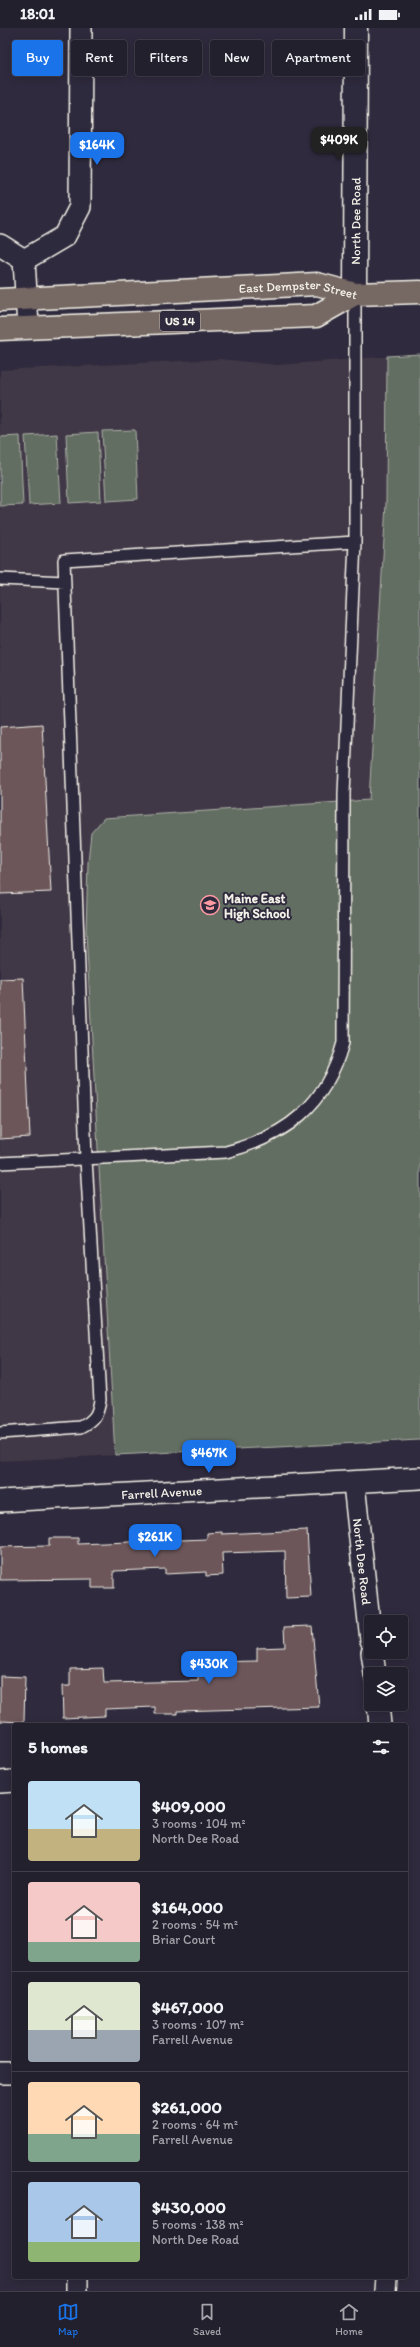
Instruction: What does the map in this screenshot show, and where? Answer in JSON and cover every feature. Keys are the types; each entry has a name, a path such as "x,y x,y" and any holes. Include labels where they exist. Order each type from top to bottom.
{"main road":[{"name":"East Dempster Street","path":"0,300 316,284 355,294"},
{"name":"US 14","path":"355,294 420,292"},
{"name":"East Dempster Street","path":"0,329 316,316 355,294"}],"street":[{"path":"24,260 65,236 80,207 81,28"},
{"name":"North Dee Road","path":"355,294 356,28"},
{"path":"0,245 24,260"},
{"path":"24,260 28,327"},
{"name":"Farrell Avenue","path":"0,1501 354,1484 420,1478"},
{"name":"North Dee Road","path":"354,1484 368,1615"},
{"path":"379,1711 380,1723"},
{"path":"0,1782 12,1781"},
{"path":"0,2073 12,2073"},
{"path":"77,2279 77,2291"},
{"path":"385,2291 386,2279"}],"lane":[{"path":"0,1163 226,1152 250,1146 275,1134 298,1119 328,1083 337,1064 342,1043 344,794 355,542 355,294"},
{"path":"0,1433 81,1427 92,1422 98,1413 100,1400 86,1159 64,560 355,542"},
{"path":"0,578 65,582"}],"shaded area":[{"name":"Maine East High School","path":"420,354 420,1440 0,1461 0,370 220,359 277,365"}],"green space":[{"path":"420,354 420,1440 115,1455 86,932 88,862 91,833 104,818 369,800 386,504 387,356"},
{"path":"135,430 138,499 106,501 102,431"},
{"path":"98,432 101,501 69,503 66,434"},
{"path":"57,434 61,503 29,505 25,436"},
{"path":"20,436 23,505 0,506 0,437"}],"building":[{"path":"42,724 51,892 0,894 0,727"},
{"path":"23,978 30,1137 0,1139 0,979"},
{"path":"307,1530 311,1597 286,1598 285,1551 222,1553 223,1575 206,1576 206,1572 165,1574 165,1569 114,1571 114,1588 92,1588 92,1579 0,1580 0,1547 49,1546 49,1538 78,1538 78,1544 207,1539 207,1533 222,1532 222,1534"},
{"path":"312,1626 319,1707 177,1711 177,1714 155,1714 155,1707 105,1709 105,1716 63,1718 62,1686 70,1686 70,1669 103,1668 104,1683 198,1681 198,1671 209,1671 209,1662 257,1661 257,1648 285,1647 284,1627"},
{"path":"0,1676 25,1677 24,1722 0,1721"}],"place":[{"name":"Maine East High School","path":"210,905"}]}
